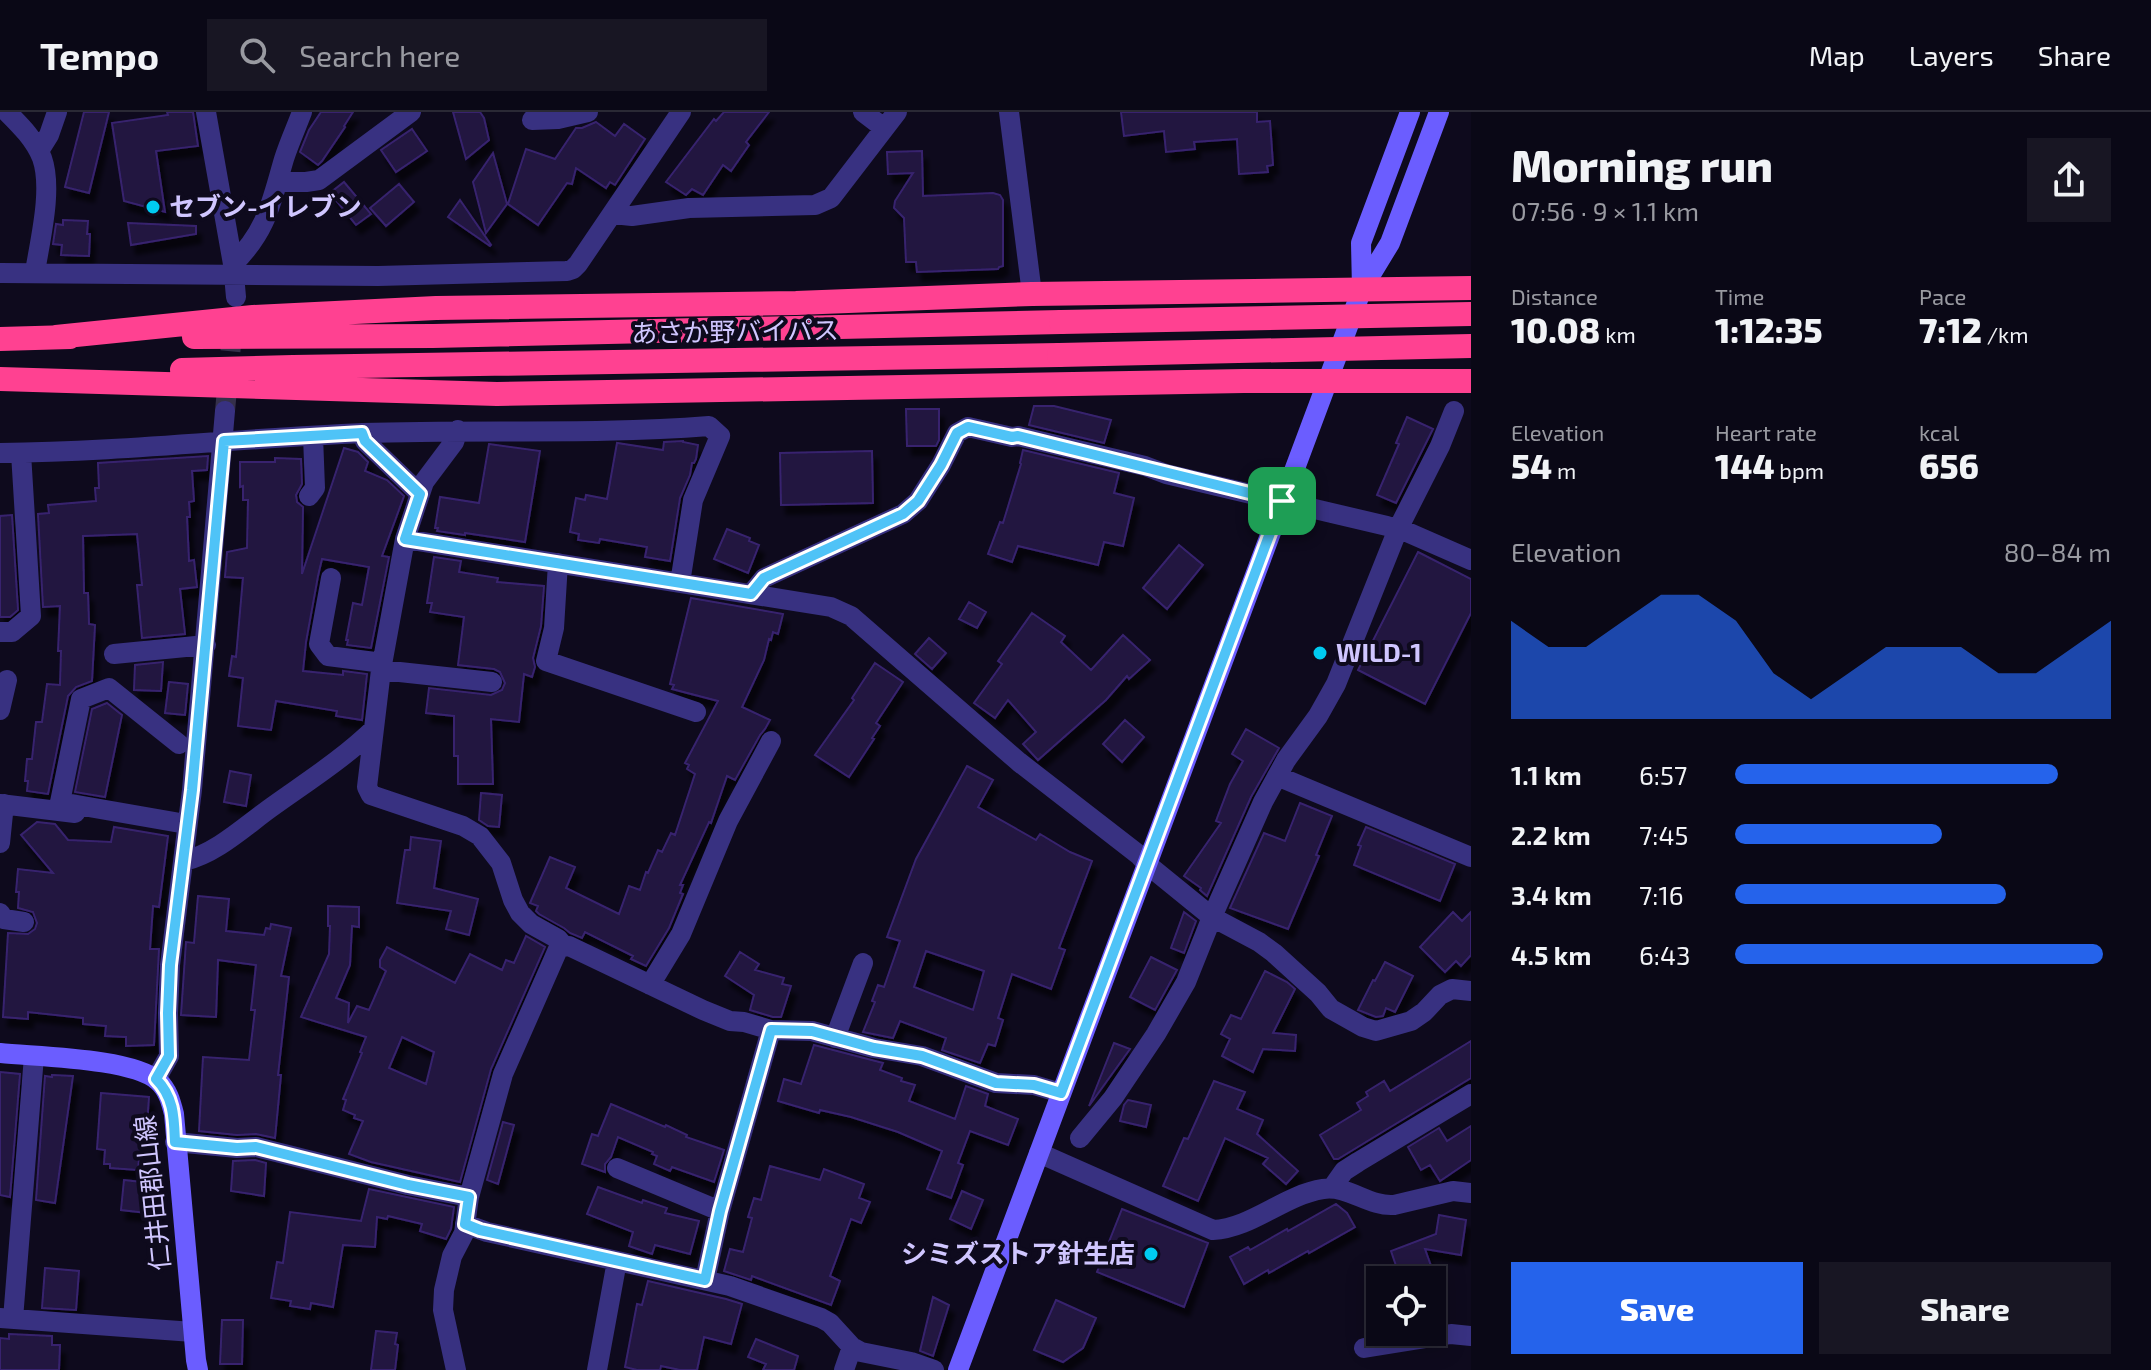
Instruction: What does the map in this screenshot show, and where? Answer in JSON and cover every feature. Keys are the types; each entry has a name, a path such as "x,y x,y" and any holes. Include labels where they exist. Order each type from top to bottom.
{"highway":[{"path":"56,337 253,317 420,308 1471,288"},
{"name":"あさか野バイパス","path":"0,339 433,336 1471,314"},
{"name":"あさか野バイパス","path":"0,377 293,367 1471,346"},
{"path":"0,377 497,394 1244,381 1471,381"}],"street":[{"path":"7,112 28,135 43,160 45,211 35,272"},
{"path":"39,151 57,112"},
{"path":"206,112 234,269 236,297"},
{"path":"234,269 258,236 302,112"},
{"path":"278,182 319,180 411,112"},
{"path":"532,120 558,119 588,112"},
{"path":"0,273 234,269 378,276 567,271 578,264 680,112"},
{"path":"613,214 632,216 689,208 815,205 824,202 831,198 890,120 863,112"},
{"path":"1009,112 1032,294"},
{"path":"1362,289 1361,243 1410,112"},
{"path":"958,1370 1362,289 1390,243 1439,112"},
{"path":"156,1079 169,1056 170,965 192,790 225,411"},
{"path":"1080,1138 1113,1098 1186,982 1263,802 1286,760 1318,716 1336,684 1398,529 1454,411"},
{"path":"0,632 12,632 31,616 10,453 362,433 654,430 709,426 720,436 695,493 680,583"},
{"path":"751,594 764,578 903,514 918,501 957,433 968,427 1145,466 1166,474 1398,529 1471,560"},
{"path":"458,430 454,442 424,482 405,539 382,666 367,787 371,795 463,826 480,836 501,863 513,900 531,924 563,945 722,1018 771,1030 812,1031 874,1048 922,1056 996,1083 1034,1085 1061,1093"},
{"path":"362,433 365,441 420,494"},
{"path":"309,496 315,488 313,436"},
{"path":"405,539 831,607 851,616 1019,762 1139,855 1212,917 1274,953 1331,1009 1346,1019 1372,1030 1388,1028 1411,1021 1440,995 1460,989 1471,991"},
{"path":"558,563 554,628 546,661 696,712"},
{"path":"331,578 319,644 328,656 492,682"},
{"path":"114,654 206,645"},
{"path":"0,710 7,680"},
{"path":"179,744 109,688 81,699 60,802 186,824"},
{"path":"184,861 208,852 315,778 374,729"},
{"path":"650,985 681,934 728,821 771,741"},
{"path":"1277,776 1471,857"},
{"path":"0,843 2,804 76,813 82,806"},
{"path":"0,913 4,919 24,922"},
{"path":"456,1370 443,1310 452,1256 464,1233 469,1197 503,1074 556,952 563,945"},
{"path":"835,1038 863,963"},
{"path":"705,1280 720,1211 771,1030"},
{"name":"仁井田郡山線","path":"0,1053 117,1064 143,1072 163,1086 174,1114 198,1370"},
{"path":"34,1056 6,1318 193,1332"},
{"path":"1332,1188 1344,1171 1471,1094"},
{"path":"175,1142 256,1147 469,1197"},
{"path":"1039,1153 1213,1230 1226,1229 1318,1190 1343,1190 1385,1206 1470,1190"},
{"path":"617,1168 720,1211"},
{"path":"465,1224 487,1232 730,1286 821,1318 861,1352 934,1370"},
{"path":"597,1370 617,1261"},
{"path":"1364,1348 1451,1334 1471,1336"},
{"path":"844,1370 852,1347"}],"building":[{"path":"84,112 109,112 89,193 65,187"},
{"path":"167,112 193,112 198,146 156,151 165,212 124,201 112,123 168,115"},
{"path":"321,112 353,112 318,165 300,152"},
{"path":"453,112 480,112 484,118 489,140 466,159"},
{"path":"724,112 769,112 746,142 749,145 731,171 723,165 703,195 692,189 686,195 666,182 714,119 716,121"},
{"path":"1121,112 1257,112 1257,122 1270,121 1273,165 1267,166 1268,172 1239,174 1237,139 1194,142 1195,149 1166,152 1164,131 1124,136"},
{"path":"596,122 615,136 624,124 645,139 615,185 610,182 606,188 576,168 572,184 567,183 538,225 508,204 526,149 555,159 576,128"},
{"path":"412,129 427,151 396,172 381,150"},
{"path":"922,151 923,196 1000,195 1003,200 1003,266 998,269 917,272 916,262 906,262 904,218 894,208 895,201 913,173 888,174 887,152"},
{"path":"493,153 507,204 486,233 473,182"},
{"path":"344,182 371,214 356,225 330,193"},
{"path":"399,184 414,202 386,226 370,208"},
{"path":"460,200 491,245 490,246 448,217"},
{"path":"63,220 88,221 89,256 61,255 62,245 53,244 56,224 63,225"},
{"path":"128,223 196,226 196,234 131,245"},
{"path":"1034,406 1054,406 1111,420 1104,443 1029,425"},
{"path":"906,409 939,409 939,440 936,446 907,446"},
{"path":"1407,417 1433,429 1396,503 1377,495"},
{"path":"683,441 698,445 696,459 680,498 670,561 645,557 647,547 600,539 599,543 578,540 579,534 570,532 576,498 585,500 586,495 607,499 617,443 663,450 664,442"},
{"path":"489,444 540,451 525,542 437,531 438,528 435,528 440,497 479,503"},
{"path":"344,448 358,452 368,462 365,471 387,480 404,496 382,556 389,557 371,648 347,645 346,640 353,603 362,605 369,567 322,559 318,576 303,671 367,674 362,720 336,716 337,711 276,701 271,730 238,726 243,678 229,676 232,656 236,657 243,578 225,577 227,552 247,548 248,500 243,500 243,486 240,487 240,462 301,459 302,484 296,495 297,502 303,507 302,574"},
{"path":"1023,450 1119,473 1114,493 1134,498 1123,546 1104,542 1098,565 1018,546 1012,562 988,554 1000,522 1003,523"},
{"path":"872,451 873,503 781,505 780,453"},
{"path":"208,456 207,470 192,471 194,501 189,502 190,517 187,517 189,561 194,560 197,587 180,589 185,634 142,638 137,585 142,585 137,534 83,536 84,593 88,593 89,624 95,625 92,681 76,687 68,696 48,794 27,791 27,759 32,759 36,722 42,722 47,684 60,685 60,606 43,607 38,514 49,513 48,505 96,501 98,463"},
{"path":"12,515 18,610 10,617 0,617 0,516"},
{"path":"727,529 759,545 748,573 714,559"},
{"path":"1179,545 1203,565 1167,609 1143,588"},
{"path":"1418,552 1471,579 1471,613 1425,704 1358,670"},
{"path":"434,557 461,561 459,572 498,578 497,582 544,586 541,626 533,658 535,667 532,677 524,674 519,722 491,719 493,784 458,784 454,716 426,713 429,688 491,695 502,690 505,683 500,672 494,669 458,665 464,617 430,612 432,603 427,603"},
{"path":"691,598 783,614 778,634 773,632 769,639 764,660 742,707 770,720 735,780 727,776 711,823 680,885 683,885 680,893 683,894 669,928 646,966 631,959 633,956 585,932 582,938 570,933 539,914 536,911 538,906 530,903 550,857 575,867 566,888 619,914 629,886 640,890 658,850 662,852 671,833 675,835 695,774 687,769 689,765 685,763 718,701 672,689 674,685 670,684"},
{"path":"969,602 986,612 977,628 959,619"},
{"path":"1032,613 1065,636 1061,642 1091,670 1123,635 1150,660 1129,679 1127,676 1106,700 1038,760 1023,744 1036,732 1008,700 995,718 974,703 1002,664 998,661"},
{"path":"929,638 946,653 932,669 915,654"},
{"path":"163,662 161,691 134,690 135,665"},
{"path":"875,663 903,682 876,723 880,726 874,739 849,777 815,755 854,700 852,698"},
{"path":"169,682 188,684 185,715 165,713"},
{"path":"107,703 122,715 105,797 75,792 92,709"},
{"path":"1125,720 1144,737 1122,762 1103,744"},
{"path":"1246,729 1279,748 1251,797 1207,896 1184,876 1221,823 1216,821 1230,784 1243,761 1232,754"},
{"path":"967,766 993,780 978,807 1036,840 1040,834 1092,861 1059,948 1065,950 1051,989 1012,974 998,1018 1003,1020 995,1046 988,1044 980,1063 942,1050 946,1038 900,1021 893,1038 863,1032 878,985 884,987 900,941 887,937 916,859","holes":["926,951 984,971 973,1010 914,987"]},
{"path":"230,771 251,775 246,806 224,802"},
{"path":"481,793 502,795 499,827 488,826 479,820"},
{"path":"1300,803 1332,816 1288,929 1230,908 1264,833 1285,841"},
{"path":"37,822 55,824 68,840 111,842 114,827 168,836 159,907 153,906 150,949 159,949 154,1045 126,1046 126,1037 105,1036 106,1026 83,1024 83,1018 28,1012 28,1019 3,1017 8,933 28,934 37,923 33,912 18,908 18,869 53,873 21,835"},
{"path":"1366,827 1455,864 1440,901 1354,865"},
{"path":"411,837 441,841 434,888 478,899 469,935 446,929 451,911 397,903 405,850 410,850"},
{"path":"198,896 229,899 226,931 264,935 271,924 291,928 281,976 289,977 278,1075 281,1075 275,1138 199,1131 203,1057 249,1060 256,965 218,960 216,1017 181,1015 186,942 194,943"},
{"path":"328,906 359,907 359,927 352,926 350,965 336,998 349,1003 348,1023 357,1006 369,1010 386,971 380,967 380,960 387,947 455,983 470,954 502,970 506,960 514,963 526,936 545,947 491,1069 460,1182 349,1154 363,1121 343,1110 346,1100 343,1099 366,1037 301,1017 329,954","holes":["402,1037 434,1052 426,1084 389,1068"]},
{"path":"1184,912 1196,921 1184,953 1171,948"},
{"path":"1453,912 1462,921 1471,912 1471,955 1461,966 1456,961 1445,972 1420,947"},
{"path":"740,952 759,964 755,970 784,978 782,984 791,986 781,1017 750,1010 754,995 725,976"},
{"path":"1151,957 1177,970 1155,1010 1130,997"},
{"path":"1385,962 1413,976 1395,1012 1386,1008 1383,1016 1376,1017 1358,1010"},
{"path":"1265,971 1295,989 1273,1033 1296,1035 1295,1051 1263,1049 1253,1072 1222,1056 1230,1039 1221,1034 1231,1015 1241,1019"},
{"path":"1471,1041 1471,1078 1334,1159 1320,1135 1361,1110 1357,1103 1368,1096 1366,1092 1384,1081 1390,1091"},
{"path":"1114,1043 1130,1049 1089,1106"},
{"path":"814,1045 883,1063 880,1070 915,1085 909,1101 955,1119 966,1086 988,1094 985,1106 1018,1119 1008,1145 970,1131 958,1163 963,1165 951,1198 927,1189 942,1151 851,1117 820,1110 819,1113 778,1101 784,1079 801,1084"},
{"path":"0,1072 20,1074 10,1197 0,1195"},
{"path":"45,1076 73,1076 55,1203 36,1200"},
{"path":"1214,1081 1245,1092 1237,1109 1263,1120 1257,1134 1298,1171 1286,1184 1263,1164 1268,1158 1225,1138 1198,1201 1163,1186"},
{"path":"101,1093 149,1097 147,1125 142,1124 138,1170 110,1168 110,1164 104,1164 105,1150 97,1149"},
{"path":"1128,1100 1151,1105 1146,1127 1120,1121"},
{"path":"611,1104 724,1150 714,1182 654,1164 657,1156 653,1152 618,1137 605,1164 605,1172 582,1164 592,1134 598,1136"},
{"path":"503,1122 514,1125 498,1184 487,1180"},
{"path":"1471,1126 1471,1160 1440,1181 1430,1165 1421,1170 1408,1147 1439,1128 1447,1141"},
{"path":"233,1161 266,1163 264,1196 231,1191"},
{"path":"770,1166 820,1180 824,1169 864,1184 859,1198 870,1202 861,1223 851,1219 830,1276 840,1281 831,1305 752,1276 751,1280 724,1271 730,1249 743,1252 752,1218 748,1217 754,1198 761,1200"},
{"path":"124,1180 159,1184 156,1214 121,1210"},
{"path":"598,1187 642,1203 643,1200 667,1208 665,1213 699,1221 690,1254 655,1245 652,1254 629,1246 633,1232 587,1214"},
{"path":"369,1189 454,1207 451,1229 446,1239 420,1231 422,1224 388,1216 387,1219 377,1217 375,1247 343,1245 333,1307 311,1303 310,1309 290,1306 291,1301 271,1298 277,1262 283,1263 290,1212 361,1221"},
{"path":"962,1191 983,1200 971,1229 950,1219"},
{"path":"1336,1204 1347,1213 1355,1227 1244,1284 1230,1257 1288,1231"},
{"path":"1122,1209 1208,1243 1184,1307 1097,1272"},
{"path":"1439,1215 1466,1220 1461,1255 1425,1249 1431,1266 1396,1266 1391,1251 1436,1234"},
{"path":"45,1268 79,1271 76,1310 42,1308"},
{"path":"648,1281 742,1304 731,1344 704,1337 697,1370 661,1366 660,1370 637,1370 625,1367 637,1304 642,1305"},
{"path":"933,1297 949,1305 933,1356 920,1351"},
{"path":"1056,1300 1096,1318 1083,1348 1063,1362 1034,1350"},
{"path":"222,1320 243,1320 242,1364 220,1364"},
{"path":"376,1331 397,1333 395,1370 371,1370"},
{"path":"9,1334 52,1336 52,1345 60,1345 59,1370 0,1370 0,1338 9,1339"},
{"path":"756,1339 798,1356 794,1370 763,1370 766,1364 748,1357"}],"tunnel":[{"path":"225,411 233,323"}],"place":[{"name":"セブン-イレブン","path":"153,207"},
{"name":"WILD-1","path":"1320,653"},
{"name":"シミズストア針生店","path":"1151,1254"}],"route":[{"path":"968,427 1018,436 1282,501 1061,1093 1041,1086 996,1083 922,1056 874,1048 812,1031 771,1030 720,1211 705,1280 480,1230 465,1224 469,1197 256,1147 175,1142 170,1099 156,1079 169,1056 170,965 192,790 224,441 362,433 365,441 420,494 405,539 751,594 764,578 903,514 918,501 957,433 968,427"}]}
